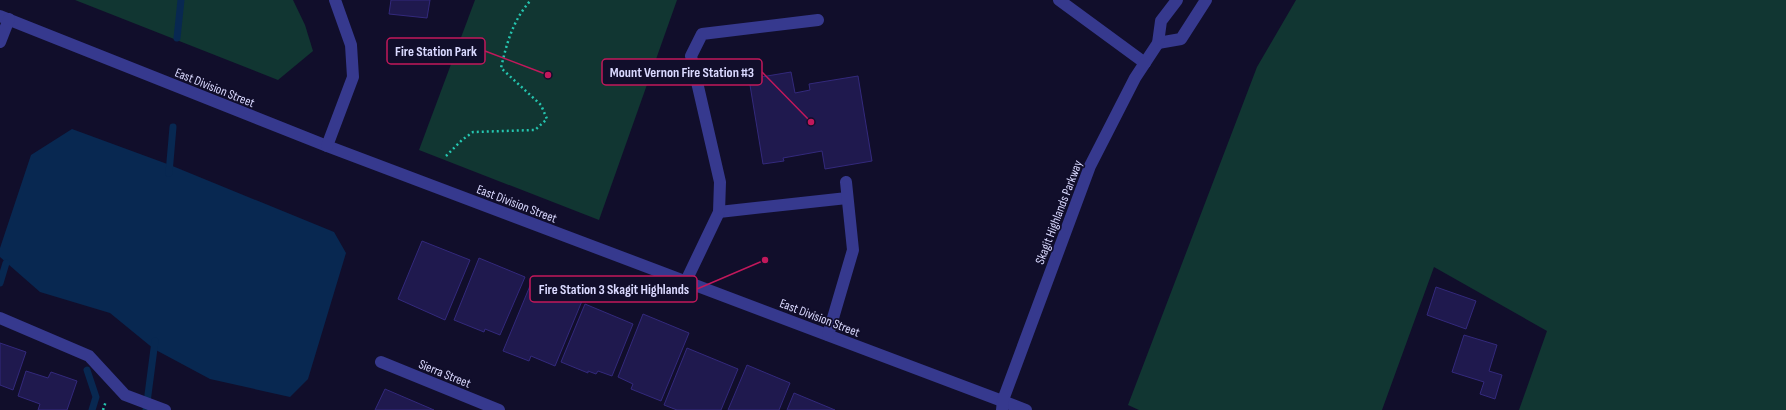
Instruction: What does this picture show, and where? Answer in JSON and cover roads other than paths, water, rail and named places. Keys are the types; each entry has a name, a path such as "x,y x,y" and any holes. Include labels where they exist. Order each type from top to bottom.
{"street":[{"path":"327,146 353,78 351,45 335,0"},
{"path":"1060,0 1145,63"},
{"name":"Skagit Highlands Parkway","path":"1002,405 1090,166 1135,78 1158,43 1161,21 1177,0"},
{"path":"1158,43 1180,39 1206,0"},
{"path":"0,42 4,18"},
{"name":"East Division Street","path":"4,18 327,146 828,334 1002,405 1026,410"},
{"path":"686,281 719,212 720,182 691,56 702,34 818,20"},
{"path":"828,334 853,250 846,182"},
{"path":"719,212 847,198"},
{"path":"0,318 89,356 125,395 165,410"},
{"name":"Sierra Street","path":"381,362 499,410"},
{"path":"994,410 1002,405"}],"water":[{"path":"72,129 170,165 334,232 346,253 308,379 290,397 210,379 154,349 110,313 40,292 0,257 0,248 31,155"}],"waterway":[{"path":"177,38 181,0"},
{"path":"169,173 173,127"},
{"path":"0,283 6,263"},
{"path":"146,410 155,341"},
{"path":"87,370 96,397 92,410"}],"place":[{"name":"Fire Station Park","path":"548,75"},
{"name":"Mount Vernon Fire Station #3","path":"811,122"},
{"name":"Fire Station 3 Skagit Highlands","path":"765,260"}]}
